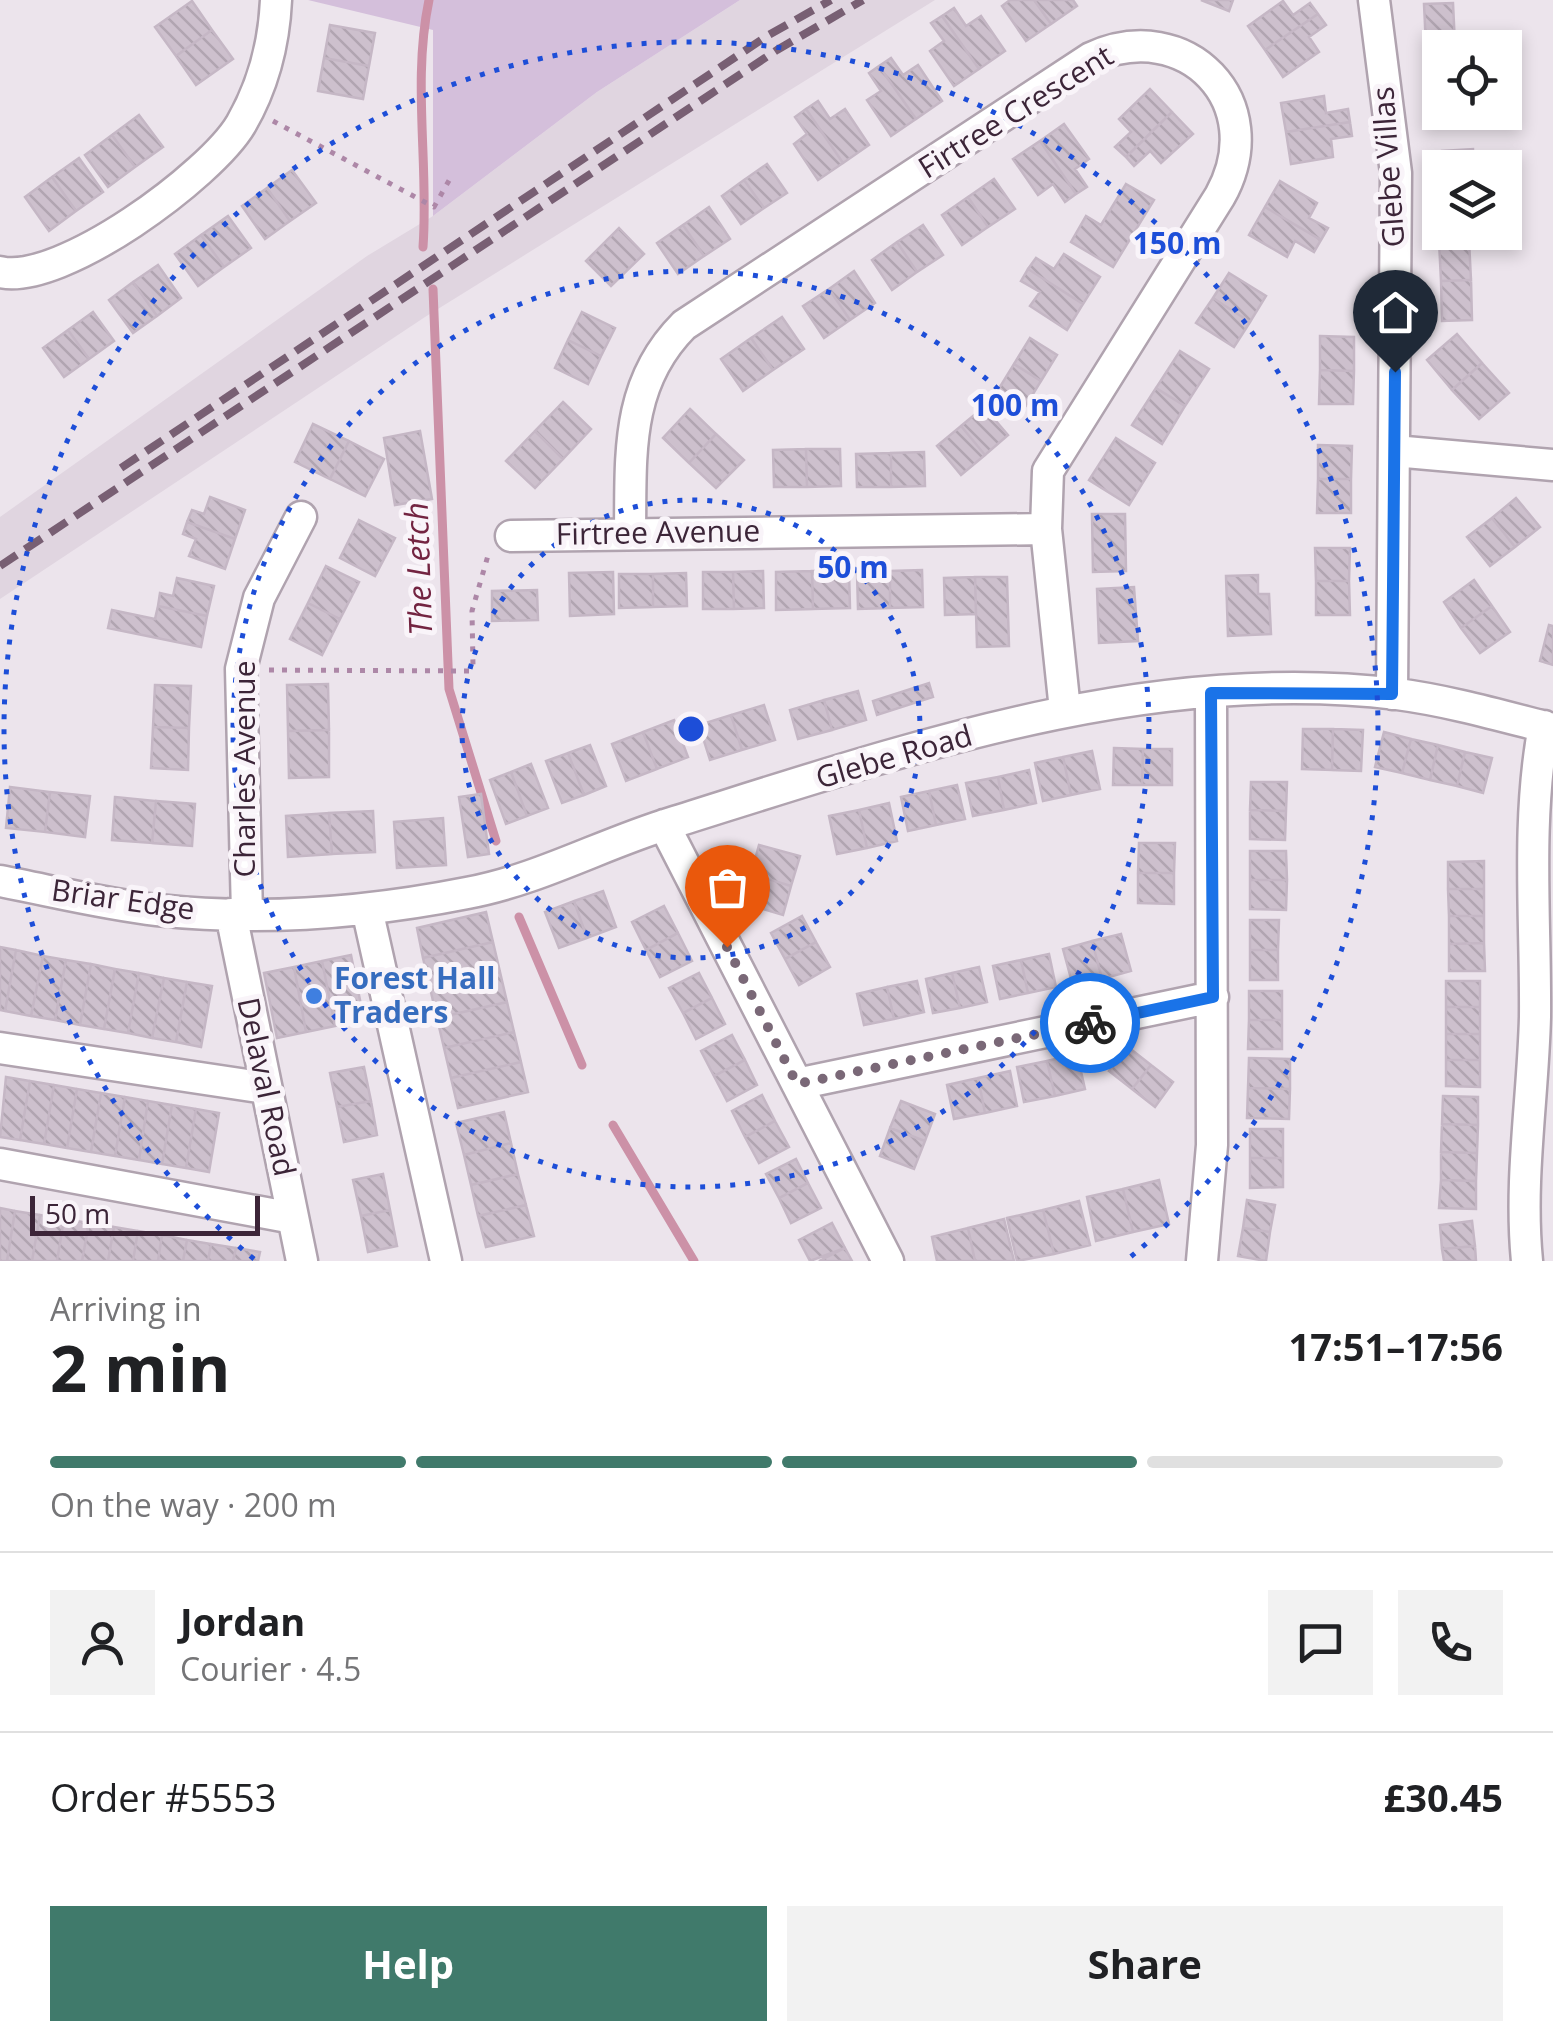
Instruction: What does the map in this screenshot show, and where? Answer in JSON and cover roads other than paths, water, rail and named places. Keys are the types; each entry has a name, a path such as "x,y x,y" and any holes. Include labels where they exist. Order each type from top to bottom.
{"street":[{"path":"0,272 10,274 57,265 99,245 221,152 248,108 267,65 276,0"},
{"name":"Glebe Villas","path":"1374,0 1396,172 1392,694"},
{"name":"Firtree Crescent","path":"630,533 632,427 637,402 650,367 684,325 1091,58 1126,45 1170,49 1210,73 1224,92 1237,133 1235,160 1220,196 1054,457 1045,488 1046,529 1065,710"},
{"path":"1394,451 1553,464"},
{"name":"Charles Avenue","path":"239,914 240,670 259,598 301,517"},
{"name":"Firtree Avenue","path":"511,536 1046,529"},
{"path":"1202,1261 1212,1145 1211,693"},
{"name":"Glebe Road","path":"239,914 367,909 506,884 664,824 1065,710 1211,693 1392,694 1548,727"},
{"path":"1527,1261 1523,1225 1544,1026 1536,788 1548,727"},
{"path":"664,824 888,1261"},
{"name":"Briar Edge","path":"0,880 126,906 239,914"},
{"path":"367,909 446,1261"},
{"name":"Delaval Road","path":"239,914 266,1088 302,1261"},
{"path":"797,1084 1213,997"},
{"path":"0,1048 266,1088"},
{"path":"0,1164 293,1218"}],"waterway":[{"name":"The Letch","path":"423,247 421,92 429,0"},
{"name":"The Letch","path":"433,289 449,689 496,841"},
{"name":"The Letch","path":"519,917 582,1065"},
{"name":"The Letch","path":"613,1125 694,1261"}],"railway":[{"path":"121,468 767,36 831,0"},
{"path":"0,566 777,50 863,0"}],"place":[{"name":"Forest Hall Traders","path":"314,996"}]}
